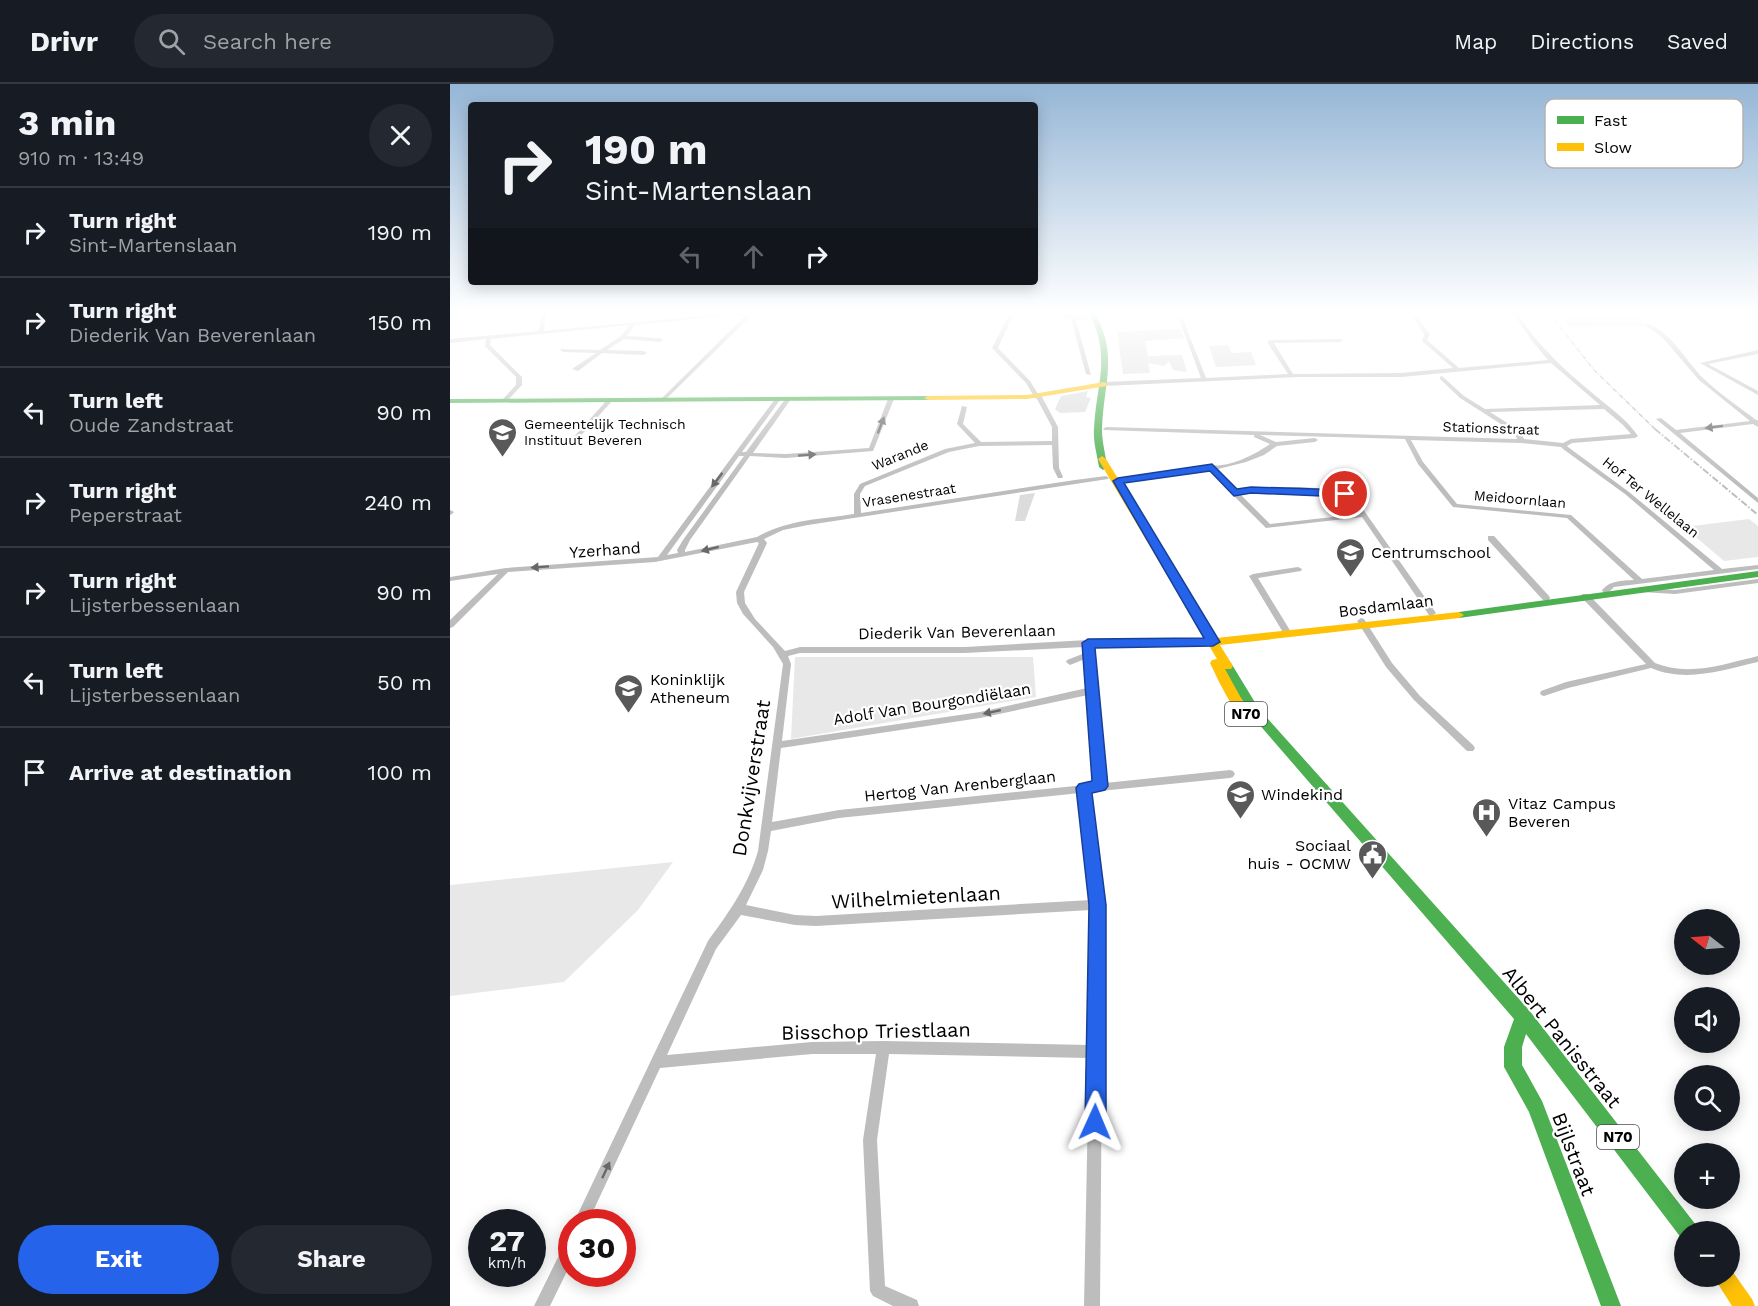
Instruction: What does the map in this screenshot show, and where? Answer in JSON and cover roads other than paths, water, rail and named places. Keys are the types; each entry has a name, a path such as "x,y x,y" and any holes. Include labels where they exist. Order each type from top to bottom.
{"street":[{"path":"505,400 519,385 519,377 512,370"},
{"path":"663,400 693,370"},
{"path":"1016,370 1038,396 1055,426 1056,468 1059,480"},
{"path":"1088,370 1089,374"},
{"name":"N70","path":"1105,370 1098,443 1102,459 1209,643"},
{"path":"1201,370 1204,379"},
{"path":"1289,370 1292,375"},
{"path":"450,401 663,400 780,403 891,399 965,403 1038,396 1077,385 1292,375 1401,375 1447,370"},
{"path":"1561,370 1604,407"},
{"path":"1693,370 1757,423"},
{"path":"1716,370 1758,393"},
{"path":"1442,378 1458,394 1518,432 1521,441"},
{"path":"737,454 786,456 871,450 891,399"},
{"path":"573,441 610,400"},
{"path":"661,558 737,454 780,403"},
{"path":"682,553 681,550 687,540 749,454 780,403"},
{"path":"965,403 960,424 979,444"},
{"path":"1486,410 1604,407"},
{"name":"Stationsstraat","path":"1106,429 1521,441 1564,445 1571,441 1635,435 1604,407"},
{"path":"1659,419 1758,501"},
{"path":"1674,432 1757,423"},
{"name":"Stationsstraat","path":"1245,433 1275,444 1320,436"},
{"name":"Meidoornlaan","path":"1407,438 1420,463 1455,506 1569,516 1642,586"},
{"name":"Warande","path":"858,516 857,494 862,484 947,450 979,444 1055,443"},
{"name":"Vrasenestraat","path":"759,539 769,532 783,529 1059,480 1111,478 1212,467 1254,458 1275,444"},
{"name":"Hof Ter Wellelaan","path":"1564,445 1627,493 1720,571"},
{"path":"1212,467 1234,493 1252,508 1262,524 1269,526 1365,515"},
{"path":"1234,493 1251,490 1330,492 1345,494 1355,500 1432,613"},
{"path":"1491,538 1546,598"},
{"path":"759,539 763,543 740,592 739,600 747,616 783,654"},
{"name":"Yzerhand","path":"450,579 506,570 661,558 759,539"},
{"path":"674,541 679,543 687,540"},
{"name":"Bosdamlaan","path":"1209,643 1585,596 1720,571 1758,567"},
{"path":"1287,632 1253,576 1298,569"},
{"path":"450,625 506,570"},
{"name":"Bosdamlaan","path":"1363,624 1606,590 1657,587 1758,574"},
{"name":"Bosdamlaan","path":"1642,586 1675,591 1758,581"},
{"name":"Bosdamlaan","path":"1606,590 1612,585 1657,587"},
{"path":"1585,596 1652,665 1663,671 1675,673 1741,665 1758,659"},
{"path":"1363,624 1389,665 1417,698 1470,748"},
{"path":"1088,643 1090,691 1095,712 1100,786"},
{"name":"Diederik Van Beverenlaan","path":"783,654 800,650 911,648 965,650 1088,643 1209,643"},
{"name":"Albert Panisstraat","path":"1209,643 1255,712 1523,1016 1681,1221"},
{"name":"Donkvijverstraat","path":"587,1209 712,945 738,909 758,870 767,827 787,676 787,662 783,654"},
{"path":"1070,662 1088,655"},
{"path":"1544,693 1566,685 1652,665"},
{"name":"Adolf Van Bourgondiëlaan","path":"778,746 980,715 1090,691"},
{"name":"Hertog Van Arenberglaan","path":"767,827 839,814 1230,774"},
{"path":"1084,788 1097,905 1097,1052 1092,1306"},
{"name":"Wilhelmietenlaan","path":"738,909 795,920 816,921 1097,905"},
{"name":"Bijlstraat","path":"1523,1016 1513,1047 1513,1067 1536,1107 1611,1306"},
{"path":"884,1047 870,1140 878,1291 911,1306"},
{"name":"Bisschop Triestlaan","path":"657,1062 812,1048 884,1047 1097,1052"},
{"path":"542,1306 558,1273"},
{"path":"1731,1287 1745,1306"}],"railway":[{"path":"1594,370 1657,431"},
{"path":"1655,429 1758,515"}],"place":[{"name":"Gemeentelijk Technisch Instituut Beveren","path":"503,458"},
{"name":"Centrumschool","path":"1350,578"},
{"name":"Koninklijk Atheneum","path":"629,714"},
{"name":"Windekind","path":"1240,820"},
{"name":"Vitaz Campus Beveren","path":"1487,838"},
{"name":"Sociaal huis - OCMW","path":"1372,880"}]}
